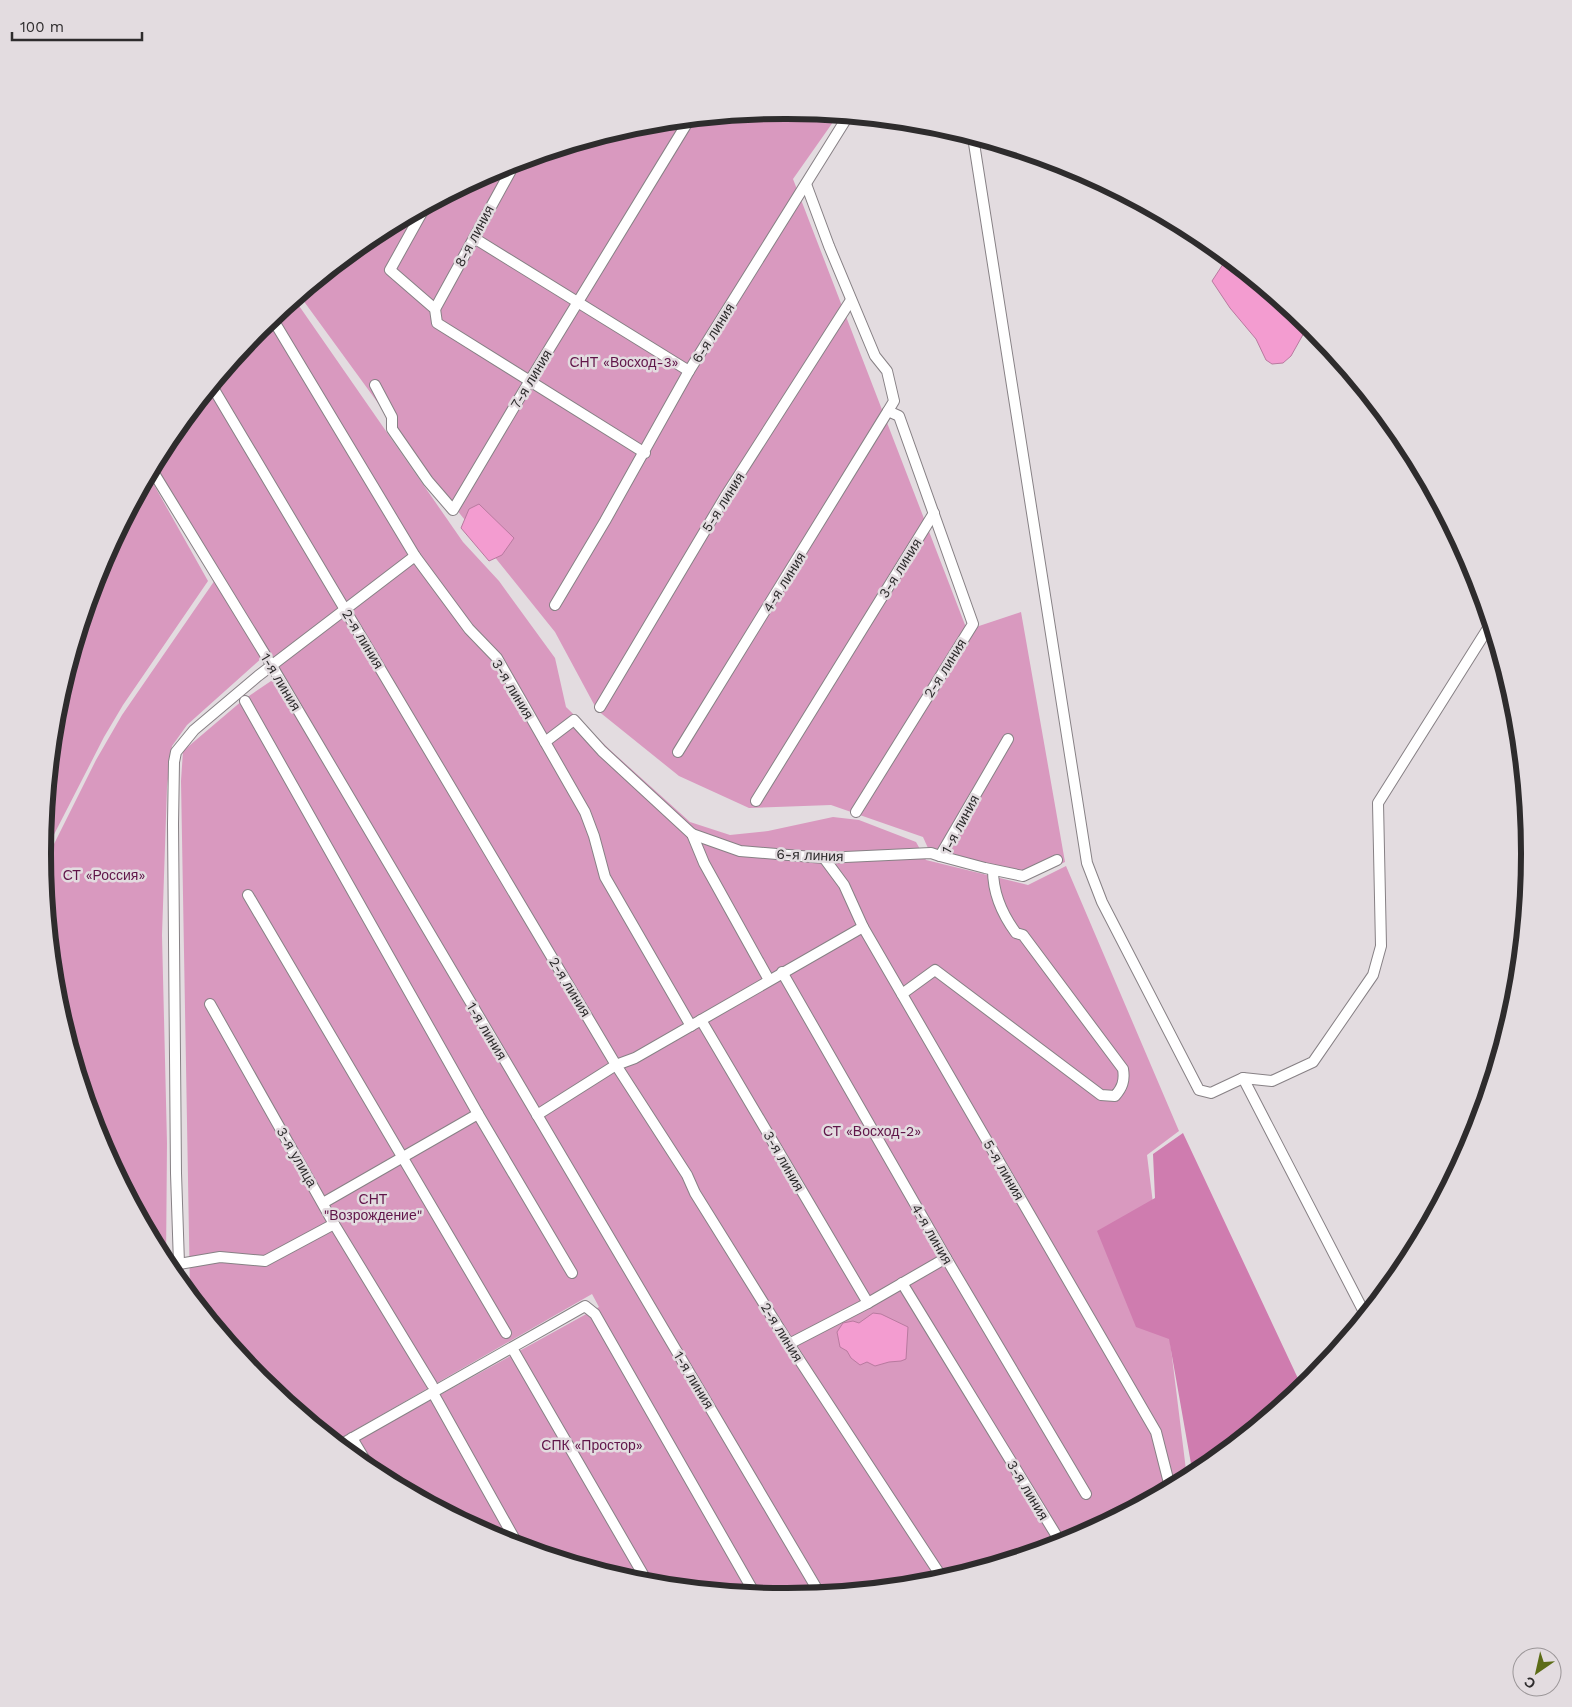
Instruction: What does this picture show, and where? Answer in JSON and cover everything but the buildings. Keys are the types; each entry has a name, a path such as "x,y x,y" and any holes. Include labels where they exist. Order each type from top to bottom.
{"street":[{"name":"6-я линия","path":"555,605 645,453 689,371 845,121"},
{"name":"7-я линия","path":"375,384 392,417 392,429 428,481 453,510 686,126"},
{"path":"974,144 1087,863 1102,902 1199,1090 1211,1093 1243,1078 1272,1081 1313,1062 1373,975 1381,946 1378,803 1486,631"},
{"name":"8-я линия","path":"435,309 509,174"},
{"path":"806,184 875,356 887,371 894,401 888,411 899,416 934,513"},
{"path":"420,217 390,270 435,309 437,323 645,453"},
{"path":"474,238 689,371"},
{"name":"5-я линия","path":"600,707 725,498 851,300"},
{"name":"3-я линия","path":"276,325 415,556 469,629 497,658 585,812 594,836 605,877 691,1026"},
{"name":"2-я линия","path":"215,391 616,1065 687,1175 695,1192 790,1344 938,1572"},
{"name":"4-я линия","path":"678,752 888,411"},
{"name":"1-я линия","path":"156,476 272,666 816,1587"},
{"name":"3-я линия","path":"756,801 934,513"},
{"name":"2-я линия","path":"856,812 973,624 934,513"},
{"path":"334,1224 265,1261 220,1257 179,1264 176,1172 174,762 176,752 194,730 258,676 415,556"},
{"path":"245,701 478,1114 572,1273"},
{"path":"545,742 574,720 602,751 692,834 704,862 769,980"},
{"name":"1-я линия","path":"1008,739 936,854 993,870 1023,876 1057,860"},
{"name":"6-я линия","path":"692,834 740,851 824,858 936,854"},
{"name":"5-я линия","path":"824,858 844,885 863,927 1156,1432 1168,1480"},
{"path":"902,994 935,970 1101,1095 1115,1096 1121,1089 1124,1080 1123,1069 1023,935 1016,933 1010,925 996,899 993,870"},
{"path":"248,895 506,1333"},
{"path":"537,1115 616,1065 635,1058 863,927"},
{"name":"4-я линия","path":"782,972 946,1258 1086,1494"},
{"name":"3-я улица","path":"210,1004 334,1224 432,1389 512,1535"},
{"name":"3-я линия","path":"701,1020 868,1303"},
{"path":"1243,1078 1362,1309"},
{"path":"323,1203 478,1114"},
{"path":"790,1344 868,1303 946,1258"},
{"name":"3-я линия","path":"902,1283 1057,1536"},
{"path":"346,1441 432,1389 512,1348 586,1306 595,1314 751,1587"},
{"path":"512,1348 643,1574"},
{"path":"352,1438 360,1451"}],"green space":[{"name":"СНТ «Восход-3»","path":"738,120 834,120 793,179 967,630 1021,612 1065,862 1023,881 932,857 923,837 831,805 749,808 679,776 597,710 555,632 448,499 303,300 378,243 419,217 505,175 550,158 596,144 690,125"},
{"name":"СТ «Восход-2»","path":"298,305 463,542 499,581 555,658 566,707 609,749 690,822 730,835 768,831 833,817 859,820 916,842 926,860 1028,885 1066,866 1179,1131 1147,1155 1186,1469 1153,1490 1111,1512 1067,1532 1022,1549 976,1563 929,1574 882,1582 823,1587 158,473 203,406 266,334"},
{"path":"152,482 208,581 123,705 104,737 52,839 58,758 65,710 76,663 90,617 107,572 127,529"},
{"name":"СТ «Россия»","path":"215,580 263,657 187,725 172,746 167,787 162,935 167,1143 166,1247 127,1178 107,1135 90,1090 76,1044 65,997 53,902 51,850 96,760 122,715"},
{"name":"СНТ \"Возрождение\"","path":"274,679 814,1587 738,1587 690,1582 596,1563 550,1549 505,1532 419,1490 351,1444 599,1307 592,1294 342,1438 302,1406 266,1373 234,1338 190,1283 181,781 183,751 243,700"}],"shaded area":[{"path":"1223,264 1270,301 1304,332 1291,356 1283,363 1272,364 1266,360 1256,339 1230,308 1212,281"},
{"path":"479,504 514,538 502,555 489,561 461,528 469,509"},
{"path":"1183,1133 1299,1380 1233,1436 1191,1466 1169,1339 1136,1327 1097,1231 1155,1198 1153,1154"},
{"path":"873,1313 881,1314 908,1327 906,1359 875,1366 867,1362 860,1365 851,1358 847,1351 840,1347 837,1332 843,1323 853,1321 859,1323"}],"park label":[{"name":"СПК «Простор»","path":"592,1445"}]}
